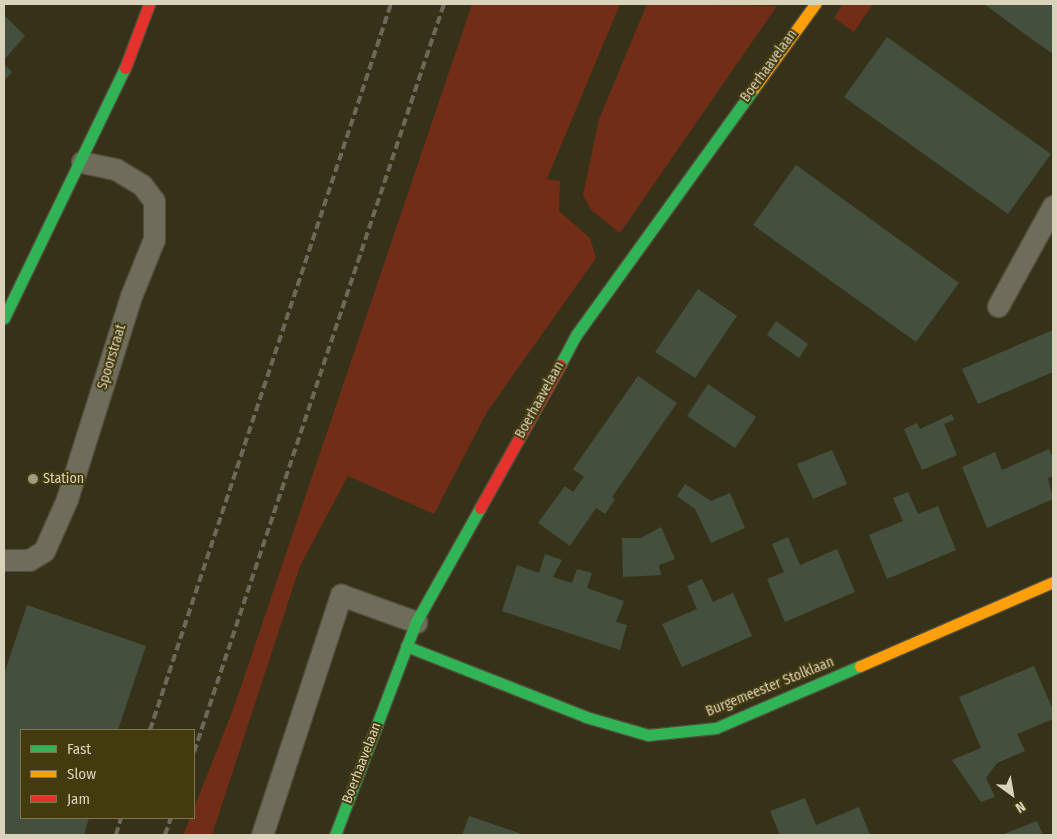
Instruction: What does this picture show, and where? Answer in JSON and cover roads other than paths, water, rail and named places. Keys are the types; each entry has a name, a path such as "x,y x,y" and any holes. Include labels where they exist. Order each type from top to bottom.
{"street":[{"path":"4,318 122,77 149,4"},
{"name":"Boerhaavelaan","path":"335,835 416,622 576,335 814,4"},
{"name":"Burgemeester Stolklaan","path":"406,646 586,717 648,735 716,728 1053,582"}],"lane":[{"name":"Spoorstraat","path":"4,560 29,560 44,551 67,499 131,296 154,239 154,201 142,185 116,168 82,162"},
{"path":"998,306 1053,206"},
{"path":"262,835 341,594 416,622"}],"railway":[{"path":"150,729 391,4"},
{"path":"195,749 444,4"},
{"path":"116,835 121,819"},
{"path":"165,835 171,819"}],"place":[{"name":"Station","path":"33,479"}]}
